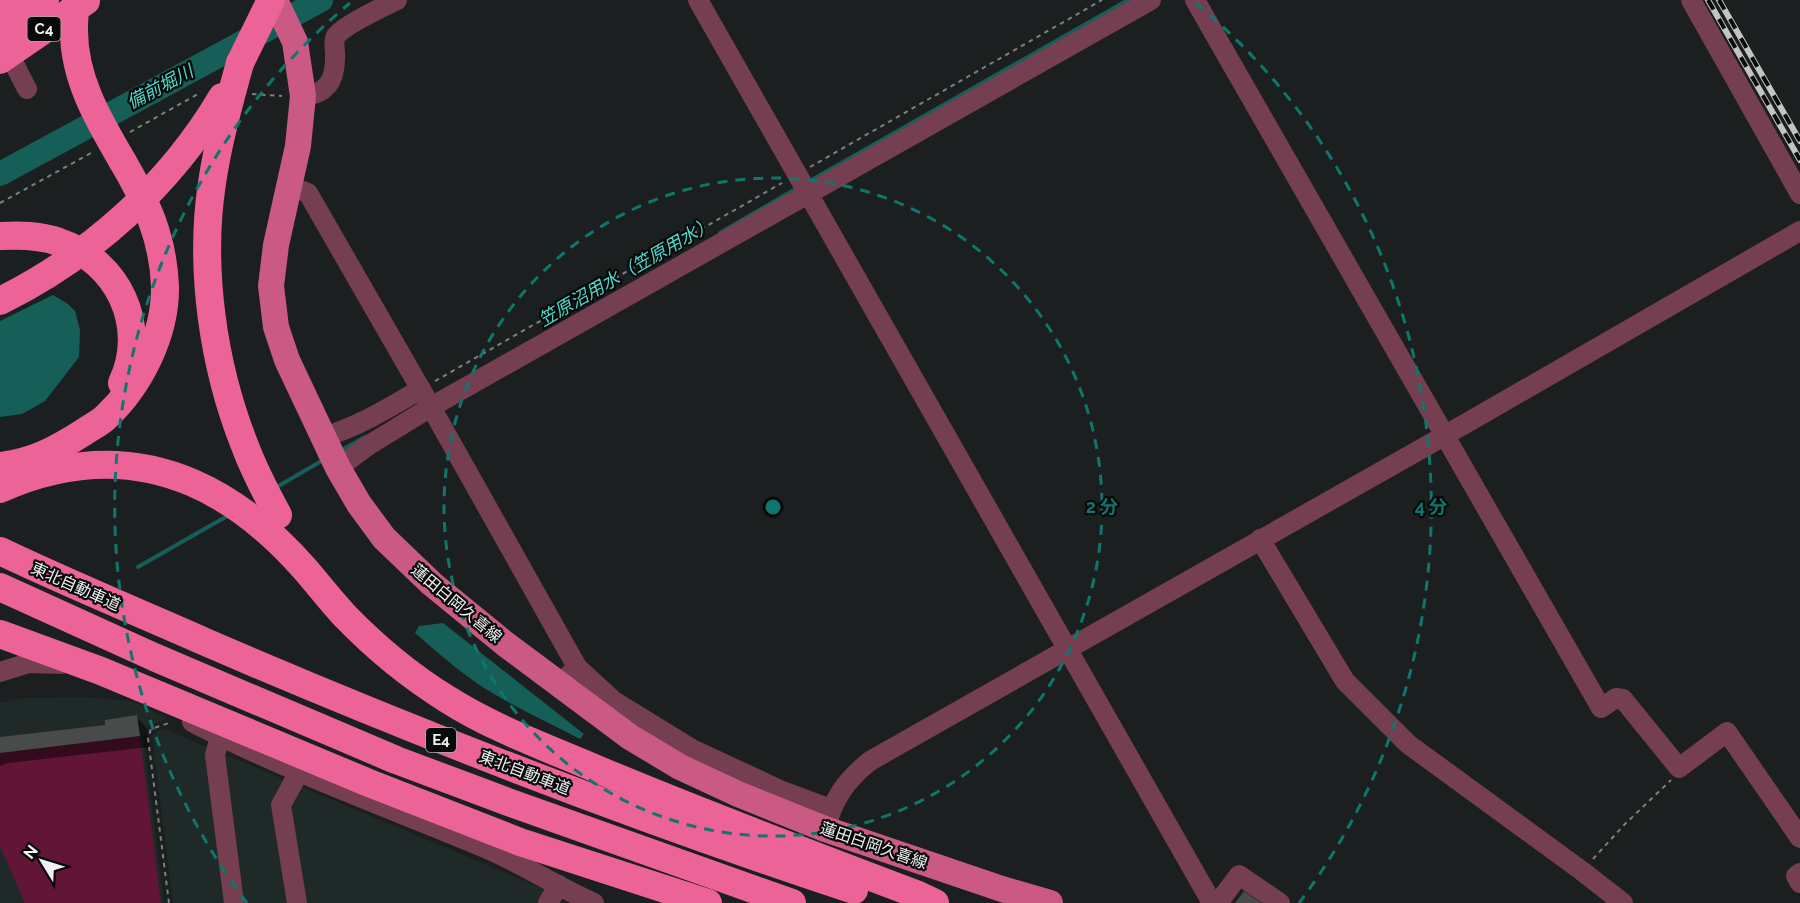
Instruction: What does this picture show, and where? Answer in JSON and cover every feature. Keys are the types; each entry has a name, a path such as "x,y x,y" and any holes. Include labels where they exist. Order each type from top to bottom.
{"highway":[{"path":"0,5 8,0"},
{"name":"C4","path":"0,31 45,0"},
{"path":"0,466 14,464 57,450 105,418 133,384 146,363 156,339 162,314 165,289 160,245 149,210 100,123 86,91 77,63 74,30 76,0"},
{"name":"C4","path":"0,60 88,0"},
{"path":"0,301 74,258 114,226 170,170 221,99 273,0"},
{"path":"240,63 220,133 211,184 208,280 217,346 232,409 258,477 270,521 327,595 390,658 447,699 479,718 675,802 935,903"},
{"path":"8,236 39,237 60,242 75,249 104,270 118,287 127,307 132,330 131,353 125,377 113,400 91,428"},
{"path":"0,489 52,470 97,465 135,467 164,473 201,487 243,510 270,521"},
{"name":"東北自動車道","path":"0,551 57,578 409,727 734,851 891,903"},
{"name":"東北自動車道","path":"0,587 154,657 396,760 792,903"},
{"path":"0,634 209,715 369,783 520,842 708,903"},
{"path":"0,655 19,654 78,663"}],"main road":[{"name":"蓮田白岡久喜線","path":"273,0 295,42 303,96 298,146 276,244 271,286 276,327 287,360 338,468 359,504 384,538 432,584 560,686 630,737 680,766 738,794 828,819 1002,889 1050,903"}],"street":[{"path":"303,96 315,95 329,83 336,68 334,40 338,34 397,0"},
{"path":"698,0 1212,903"},
{"path":"338,468 369,445 431,407 1151,0"},
{"path":"1195,0 1601,708 1616,698 1623,699 1679,768 1727,732 1800,838"},
{"path":"1690,0 1800,194"},
{"path":"0,36 27,89"},
{"path":"290,186 308,193 577,667 614,701 692,749 759,780 828,819 839,793 870,761 1444,436 1800,231"},
{"path":"323,437 381,413 421,389"},
{"path":"1260,539 1345,681 1408,744 1623,903"},
{"path":"0,672 29,663 60,664 100,675 220,737 486,849 594,903"},
{"path":"560,686 577,667"},
{"path":"220,737 215,755 234,903"},
{"path":"297,903 281,805 299,772"},
{"path":"1800,873 1796,876 1800,883"},
{"path":"1218,903 1239,875 1280,903"},
{"path":"548,903 559,885"},
{"path":"1002,889 1024,903"}],"path":[{"path":"421,389 1102,0"},
{"path":"126,134 206,92"},
{"path":"249,94 303,96"},
{"path":"0,203 95,151"},
{"path":"169,903 148,738 151,729 183,717"},
{"path":"1582,871 1624,825 1672,779 1679,768"}],"shaded area":[{"path":"80,697 132,701 167,718 150,726 143,737 164,903 0,903 0,703 24,698"},
{"path":"162,728 544,889 556,895 554,903 173,903 152,736"},
{"path":"140,736 161,903 25,903 0,846 0,753"}],"water":[{"path":"53,295 75,311 80,330 79,357 45,401 22,414 0,417 0,321"},
{"path":"443,623 584,734 580,739 481,686 415,633 419,626"}],"building":[{"path":"137,715 140,736 0,753 0,737 105,725 105,720"},
{"path":"1244,891 1261,903 1235,903"}],"waterway":[{"name":"備前堀川","path":"0,174 321,0"},
{"name":"笠原沼用水（笠原用水）","path":"808,182 1128,0"},
{"name":"笠原沼用水（笠原用水）","path":"720,233 799,187"},
{"name":"笠原沼用水（笠原用水）","path":"340,451 365,437"},
{"name":"笠原沼用水（笠原用水）","path":"275,488 325,459"},
{"name":"笠原沼用水（笠原用水）","path":"138,567 229,515"}],"railway":[{"path":"1708,0 1800,160"},
{"path":"1719,0 1800,141"}]}
